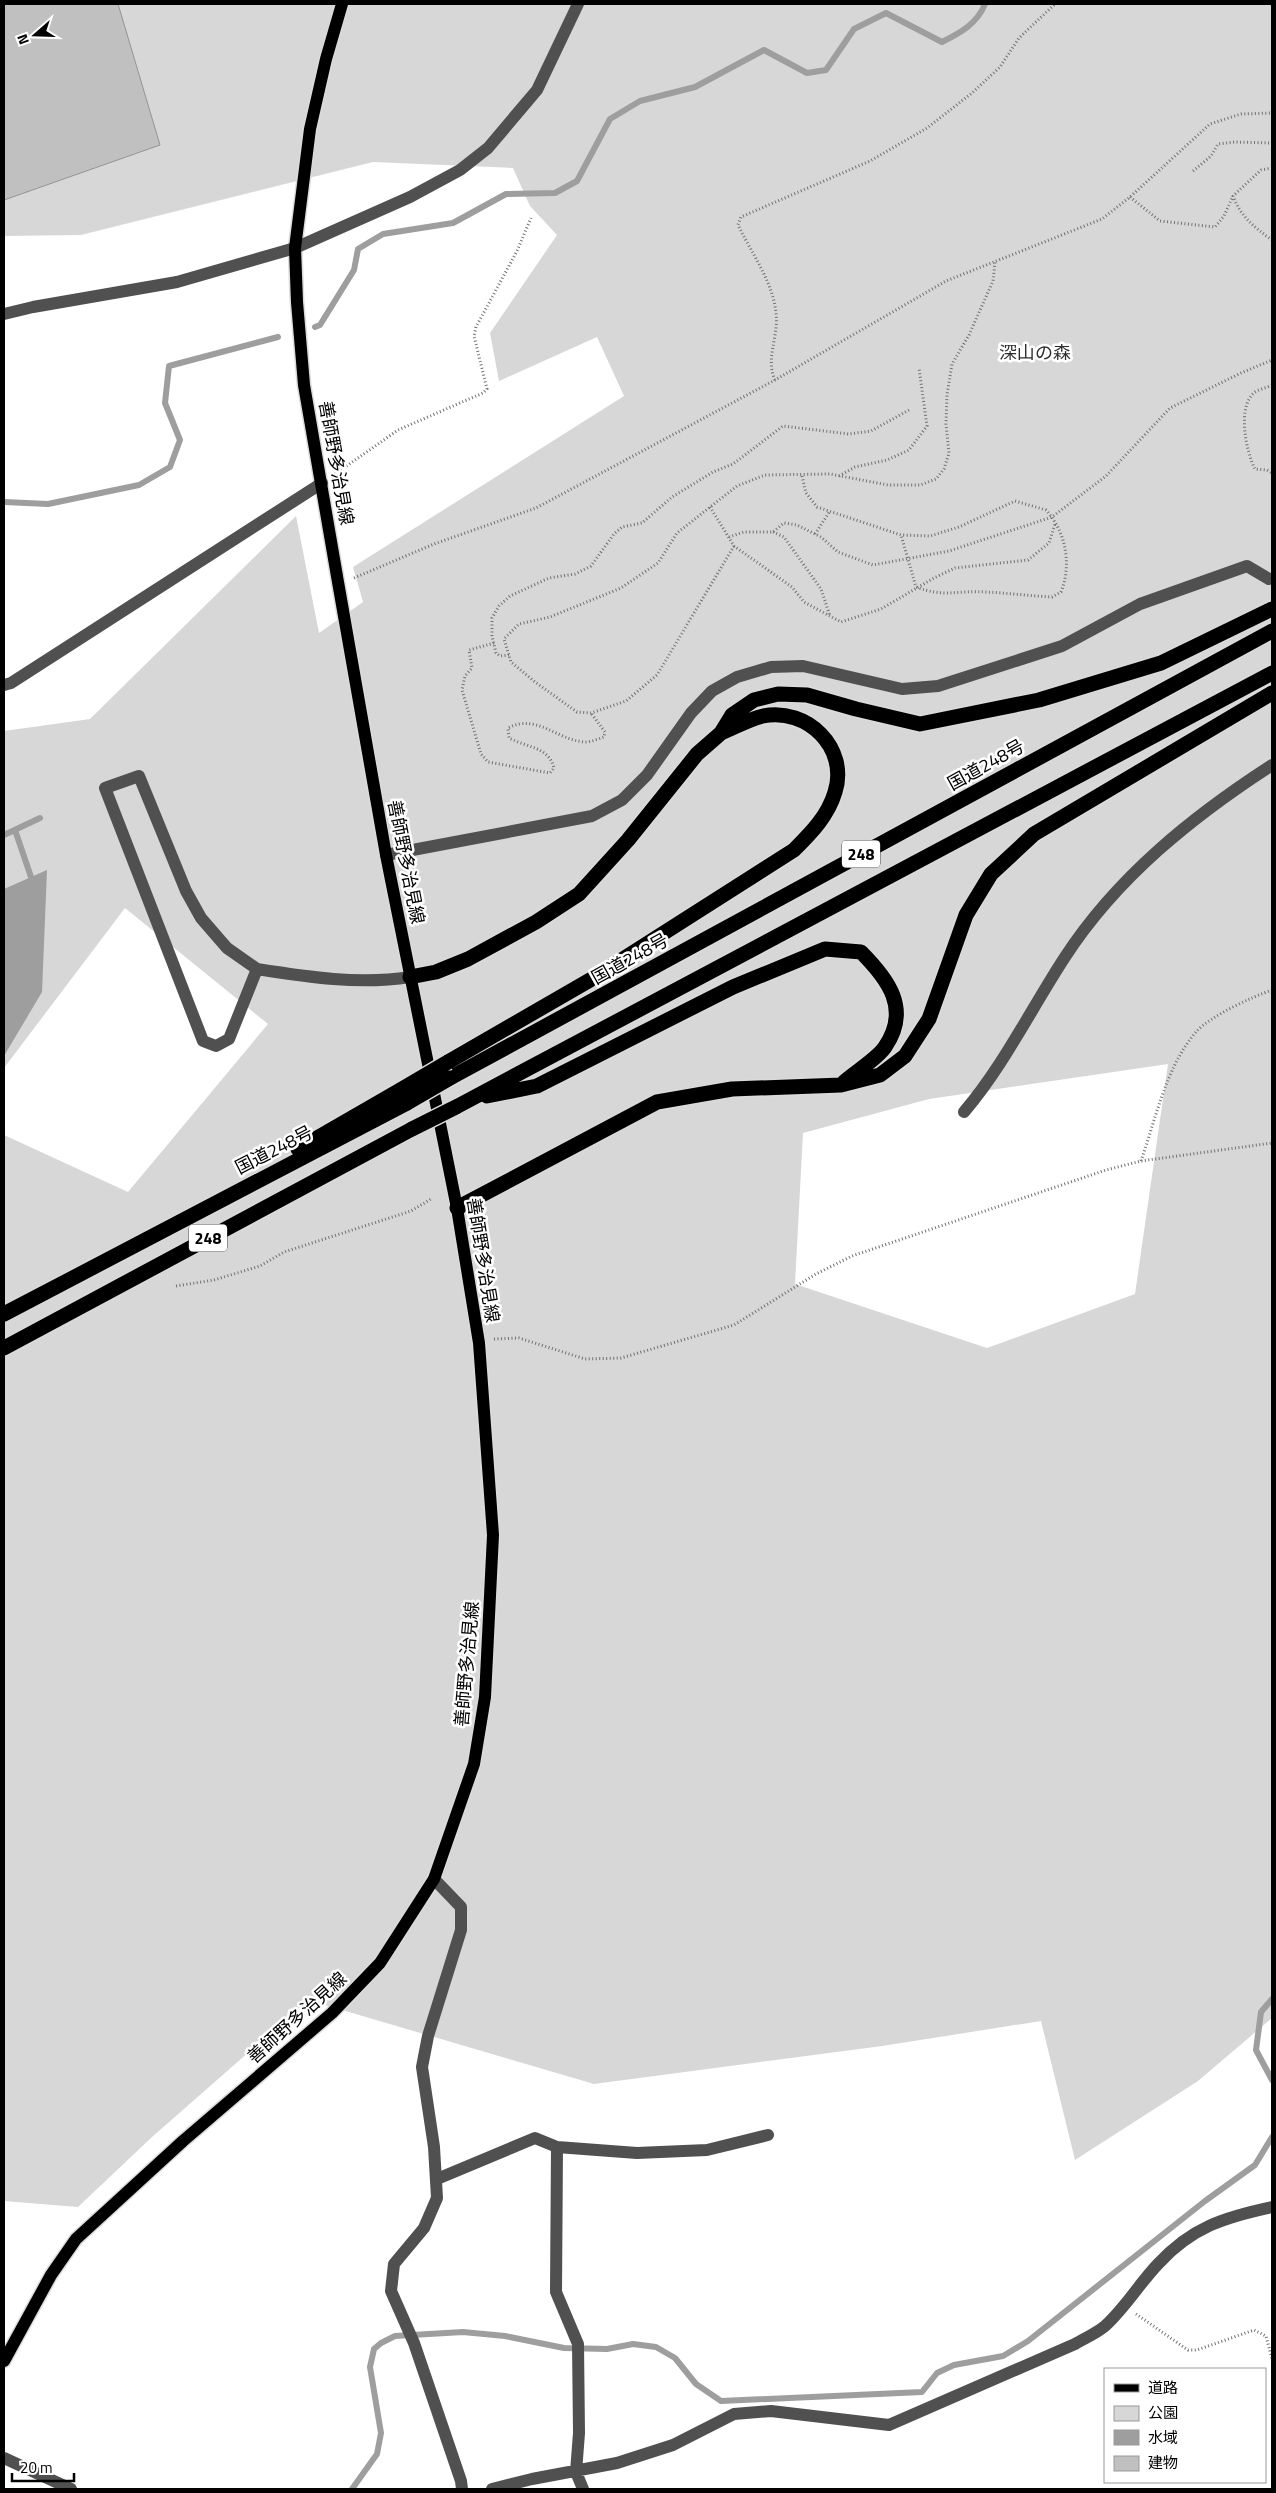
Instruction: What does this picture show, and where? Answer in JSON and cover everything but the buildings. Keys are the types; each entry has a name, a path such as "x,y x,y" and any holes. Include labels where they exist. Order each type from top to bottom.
{"highway":[{"path":"410,977 436,972 468,959 536,922 579,894 628,840 697,754 721,733 732,715 754,700 778,694 807,695 856,710 920,724 1039,700 1161,663 1272,609"},
{"name":"国道248号","path":"4,1314 407,1103 1272,631"},
{"name":"248","path":"4,1348 412,1129 1272,673"},
{"path":"457,1208 656,1102 732,1089 841,1084 880,1075 905,1056 929,1018 966,915 991,874 1034,834 1272,693"},
{"path":"219,1200 304,1145 590,980 786,855 820,823 836,791 837,766 830,742 809,724 786,715 763,716 721,733"},
{"path":"470,1099 537,1086 733,987 825,949 861,952 881,972 891,986 897,1006 895,1026 885,1048 841,1084"}],"main road":[{"name":"善師野多治見線","path":"4,2361 51,2275 76,2240 183,2141 332,2014 380,1963 434,1879 474,1764 485,1697 493,1535 479,1342 457,1208 386,855 304,385 297,302 295,248 310,129 326,58 342,4"}],"street":[{"path":"4,314 34,306 177,282 295,248 410,196 460,170 488,148 537,90 578,4"},
{"path":"4,685 11,683 322,483"},
{"path":"386,855 592,816 622,800 646,775 691,713 706,696 737,677 770,667 803,666 902,689 938,686 1062,646 1140,604 1247,566 1269,579"},
{"path":"964,1112 987,1084 1066,955 1113,894 1172,837 1227,794 1272,765"},
{"path":"257,970 229,1038 216,1046 203,1041 105,788 139,776 186,891 201,918 227,948 257,970 334,979 384,981 410,977"},
{"path":"434,1879 461,1907 461,1930 428,2036 422,2067 434,2147 437,2179 436,2198 424,2228 394,2264 391,2290 414,2343 461,2481 462,2489"},
{"path":"437,2179 535,2138 557,2146 637,2153 706,2150 768,2135"},
{"path":"557,2146 556,2292 578,2344 579,2433 576,2472 583,2489"},
{"path":"492,2489 532,2478 576,2472 617,2463 673,2446 734,2414 771,2411 889,2425 1075,2344 1104,2327 1158,2264 1204,2228 1228,2217 1272,2207"},
{"path":"4,2458 71,2489"}],"path":[{"path":"775,380 771,372 771,356 777,328 776,310 768,284 738,225 741,217 870,161 927,128 972,93 1000,66 1019,38 1055,4"},
{"path":"338,582 364,575 434,544 536,508 775,380 946,281 1102,219 1130,197 1210,124 1241,114 1272,113"},
{"path":"1193,171 1210,156 1218,144 1235,142 1272,143"},
{"path":"1130,197 1160,221 1215,227 1224,216 1233,196 1261,170 1272,168"},
{"path":"1233,196 1240,213 1272,240"},
{"path":"322,483 398,430 483,393 486,388 474,336 476,327 517,251 531,218"},
{"path":"734,546 657,676 626,701 591,713 578,712 535,682 511,662 504,639 519,624 550,617 621,588 658,563 677,533 737,486 765,475 802,476 830,474 888,485 920,484 936,478 944,469 949,454 946,424 947,395 952,364 969,335 993,281 996,262"},
{"path":"773,532 784,523 797,525 815,534 838,552 873,564 949,551 1052,516 1106,476 1170,408 1272,360"},
{"path":"839,476 855,467 887,460 909,450 927,426 919,368"},
{"path":"1272,386 1254,393 1246,406 1245,434 1249,458 1255,469 1267,470 1272,473"},
{"path":"509,655 500,656 496,653 492,618 499,606 510,596 549,578 575,574 591,566 614,534 622,527 642,523 672,497 713,472 733,464 783,426 849,434 871,431 909,410"},
{"path":"802,476 806,493 817,507 901,535 930,536 959,527 1016,501 1046,510 1052,516 1062,538 1067,562 1066,580 1061,592 1052,596 983,592 934,594 916,587"},
{"path":"710,507 734,546 792,587 804,602 841,622 858,618 880,609 916,587 955,568 1028,560 1049,543 1055,524"},
{"path":"815,534 830,511"},
{"path":"729,537 744,532 773,532 784,537 821,589 830,617"},
{"path":"901,535 916,587"},
{"path":"494,643 469,650 472,668 465,676 462,690 481,754 488,762 550,773 554,768 552,760 543,751 509,738 508,728 517,723 529,722 564,737 586,742 604,738 606,732 591,713"},
{"path":"1140,1161 1176,1060 1197,1031 1246,999 1272,990"},
{"path":"479,1342 503,1338 519,1338 585,1359 621,1358 734,1326 816,1274 852,1256 1106,1170 1140,1161 1272,1143"},
{"path":"176,1286 214,1280 260,1266 284,1252 411,1211 431,1199"},
{"path":"1127,2302 1139,2317 1188,2350 1197,2350 1254,2330 1266,2336 1272,2359"}],"green space":[{"name":"深山の森","path":"4,4 1272,4 1272,2018 1198,2081 1075,2160 1041,2021 882,2046 594,2084 308,2000 152,2137 78,2207 4,2201 4,1135 128,1192 268,1024 125,908 4,1068 4,731 90,719 296,516 319,633 363,602 353,567 624,396 597,337 499,381 490,333 557,235 530,206 513,168 373,162 81,235 4,236","holes":["1168,1064 1135,1294 987,1348 795,1284 803,1133 929,1099"]}],"water":[{"path":"47,870 42,992 4,1056 4,889"}],"waterway":[{"path":"315,327 320,325 354,270 358,249 383,234 453,223 506,194 555,193 577,181 610,119 640,101 695,87 764,50 807,73 826,70 854,29 886,13 942,42 973,22 985,4"},
{"path":"4,502 48,504 139,485 170,467 180,440 165,403 169,366 278,337"},
{"path":"4,835 40,818"},
{"path":"15,830 31,877"},
{"path":"1272,1999 1261,2012 1256,2050 1272,2080"},
{"path":"352,2489 377,2454 381,2433 370,2367 374,2349 395,2336 463,2332 505,2336 564,2348 607,2349 633,2344 656,2347 675,2358 696,2384 721,2401 922,2392 937,2373 954,2365 1003,2356 1028,2341 1205,2201 1255,2165 1272,2137"}]}
